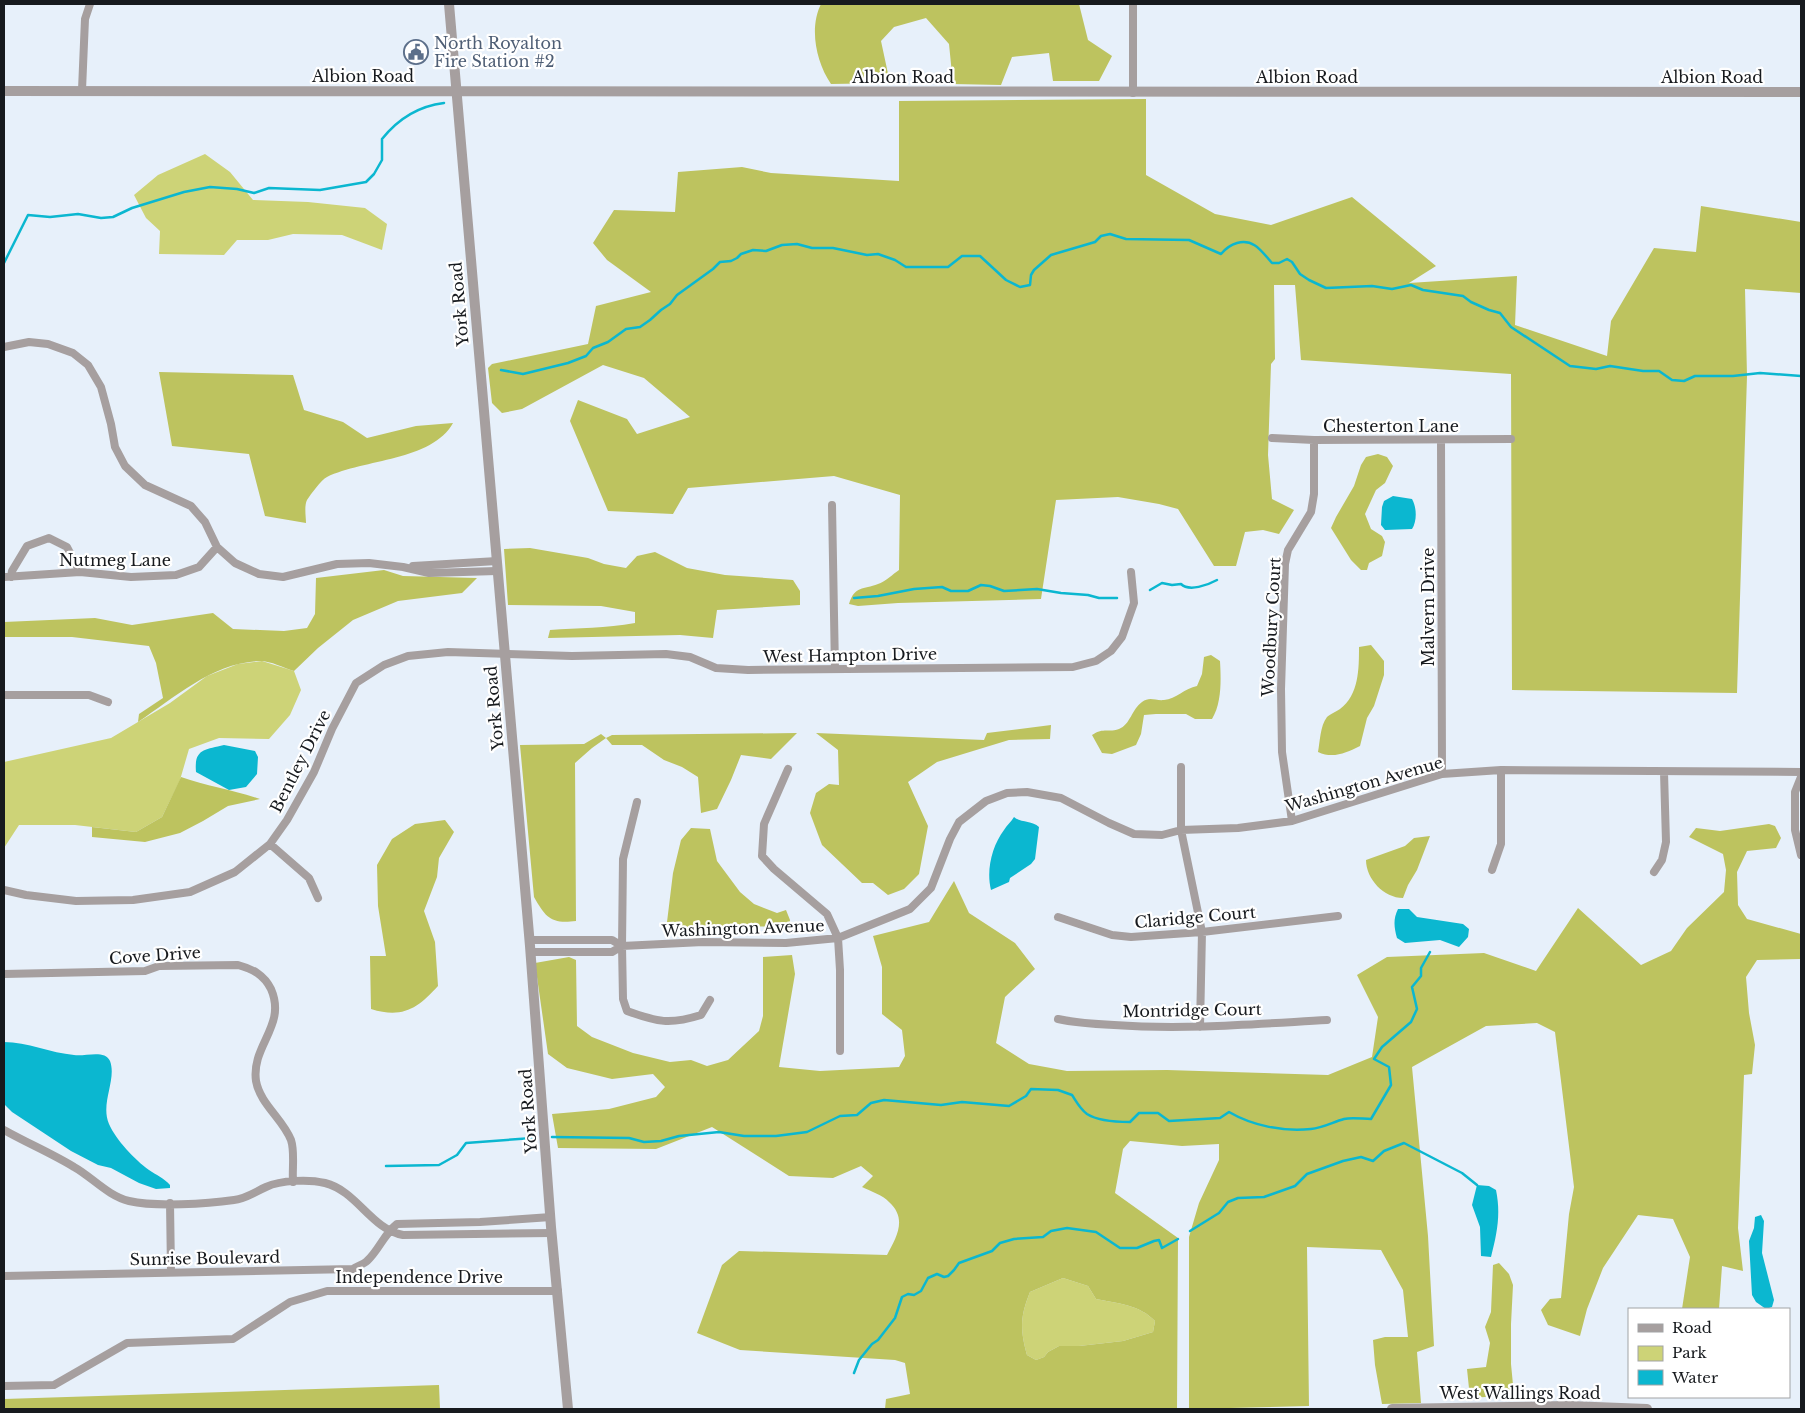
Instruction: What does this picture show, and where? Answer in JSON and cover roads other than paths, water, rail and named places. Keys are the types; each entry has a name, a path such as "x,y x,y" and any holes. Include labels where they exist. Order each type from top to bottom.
{"street":[{"path":"82,90 85,19 90,4"},
{"name":"York Road","path":"449,4 568,1409"},
{"path":"1133,93 1134,4"},
{"name":"Albion Road","path":"4,91 1801,92"},
{"path":"4,347 29,342 48,344 73,353 88,365 101,388 115,447 125,466 145,485 191,506 206,522 217,547 235,563 258,574 283,577 338,564 369,563 403,567 497,566"},
{"name":"Chesterton Lane","path":"1272,438 1314,440 1511,439"},
{"name":"Woodbury Court","path":"1292,821 1282,752 1281,690 1285,564 1288,550 1311,512 1314,494 1314,440"},
{"name":"Malvern Drive","path":"1441,440 1442,774"},
{"path":"832,505 835,669"},
{"path":"8,577 27,546 49,538 67,547 80,572"},
{"name":"Nutmeg Lane","path":"8,577 80,572 131,577 176,575 199,567 217,547"},
{"name":"West Hampton Drive","path":"504,654 572,656 666,654 690,657 716,668 748,670 1074,667 1096,661 1110,651 1122,637 1134,603 1131,572"},
{"name":"Bentley Drive","path":"4,890 26,895 76,901 132,900 190,892 235,872 270,844 287,820 314,772 332,729 356,683 384,665 408,656 448,652 504,654"},
{"path":"4,695 89,695 108,702"},
{"path":"1181,767 1181,830 1202,932 1200,1027"},
{"path":"788,769 764,824 762,856 774,869 827,914 838,938 840,1051"},
{"path":"1492,870 1501,844 1501,770"},
{"name":"Washington Avenue","path":"530,952 612,952 622,946 703,942 786,943 838,938 910,909 931,888 950,839 959,822 986,801 1007,793 1027,792 1061,798 1134,834 1162,834 1181,830 1238,828 1292,821 1442,774 1501,770 1801,772"},
{"path":"1654,872 1662,860 1666,842 1664,772"},
{"path":"1801,777 1795,792 1795,830 1801,855"},
{"path":"637,802 623,859 623,999 628,1011 656,1021 682,1021 702,1015 710,1000"},
{"path":"270,844 309,878 318,898"},
{"name":"Claridge Court","path":"1058,917 1112,934 1131,937 1202,932 1338,916"},
{"name":"Washington Avenue","path":"529,940 612,940 622,946"},
{"name":"Cove Drive","path":"4,974 145,971 159,966 238,965 251,969 262,976 270,988 276,1009 272,1024 259,1054 256,1069 257,1082 267,1104 281,1122 292,1142 293,1182"},
{"name":"Montridge Court","path":"1058,1019 1137,1027 1200,1027 1327,1020"},
{"path":"4,1130 75,1167 127,1201 170,1204 240,1200 267,1186 280,1182 324,1183 335,1186 350,1196 388,1230 402,1235 552,1233"},
{"path":"170,1204 171,1272"},
{"path":"388,1230 397,1224 480,1222 551,1217"},
{"name":"Sunrise Boulevard","path":"4,1276 354,1269 367,1261 388,1230"},
{"name":"Independence Drive","path":"4,1386 54,1385 127,1343 233,1339 290,1302 327,1291 558,1291"},
{"name":"West Wallings Road","path":"1392,1409 1569,1406 1648,1409"}],"water":[{"path":"1393,496 1412,499 1416,514 1412,529 1385,530 1381,525 1384,501"},
{"path":"224,745 255,751 258,757 257,774 246,787 229,790 196,772 197,759 202,752"},
{"path":"1014,817 1039,827 1035,859 1031,864 1010,878 1009,882 991,890 989,874 993,851 1000,836"},
{"path":"1398,909 1409,909 1417,917 1463,924 1469,929 1468,937 1459,947 1440,940 1405,943 1397,938 1395,930"},
{"path":"4,1042 13,1042 65,1054 99,1054 107,1057 112,1068 106,1108 109,1124 116,1137 132,1155 149,1170 163,1178 170,1185 170,1188 156,1189 139,1183 111,1168 98,1165 71,1151 12,1112 4,1104"},
{"path":"1477,1185 1489,1186 1496,1190 1498,1224 1491,1257 1481,1256 1480,1227 1472,1205"},
{"path":"1761,1215 1764,1221 1762,1253 1774,1300 1772,1307 1769,1308 1765,1308 1756,1302 1752,1295 1749,1241 1754,1228 1755,1217"}],"waterway":[{"path":"4,263 28,215 50,217 78,214 101,218 113,217 132,208 184,192 210,187 237,189 254,193 269,188 320,190 366,182 374,174 382,160 382,139 388,132 395,125 418,110 444,103"},
{"path":"501,370 523,374 568,363 586,356 593,348 608,342 626,329 640,327 650,320 670,304 677,295 720,262 731,261 741,254 753,250 766,251 782,245 797,244 812,248 833,248 867,255 878,254 895,260 906,267 948,267 962,256 980,256 1006,280 1020,287 1030,285 1031,275 1034,270 1051,255 1095,242 1101,236 1110,234 1126,239 1189,240 1221,254 1232,245 1248,242 1257,247 1272,263 1279,263 1287,259 1292,262 1300,274 1326,288 1372,286 1392,289 1411,285 1423,290 1463,296 1471,302 1500,313 1511,327 1570,366 1596,369 1610,366 1643,371 1659,371 1672,380 1684,381 1695,376 1733,376 1760,373 1801,376"},
{"path":"1150,590 1162,583 1181,584 1194,588 1217,580"},
{"path":"854,598 942,587 951,591 968,591 981,585 1004,591 1037,589 1099,598 1117,598"},
{"path":"552,1137 629,1138 644,1142 719,1132 744,1136 776,1136 807,1132 840,1116 857,1115 871,1103 884,1100 941,1105 962,1102 1009,1106 1026,1096 1031,1089 1058,1090 1072,1095 1087,1114 1102,1120 1130,1122 1139,1113 1158,1113 1169,1121 1220,1118 1229,1112 1248,1121 1269,1127 1301,1130 1320,1127 1347,1118 1371,1119 1391,1085 1389,1067 1374,1059 1382,1047 1411,1022 1417,1009 1412,987 1421,976 1421,968 1430,952"},
{"path":"386,1166 439,1165 457,1155 466,1143 533,1138"},
{"path":"1190,1231 1219,1213 1228,1202 1238,1198 1264,1197 1295,1186 1307,1174 1343,1161 1361,1157 1373,1161 1384,1151 1404,1143 1462,1173 1477,1185"},
{"path":"854,1373 859,1360 895,1318 902,1297 908,1294 914,1295 921,1291 928,1278 937,1274 944,1277 948,1276 959,1263 992,1251 1000,1243 1014,1239 1043,1237 1051,1231 1067,1228 1096,1232 1120,1248 1137,1248 1159,1240 1162,1248 1178,1239"}],"place":[{"name":"North Royalton Fire Station #2","path":"416,52"}]}
